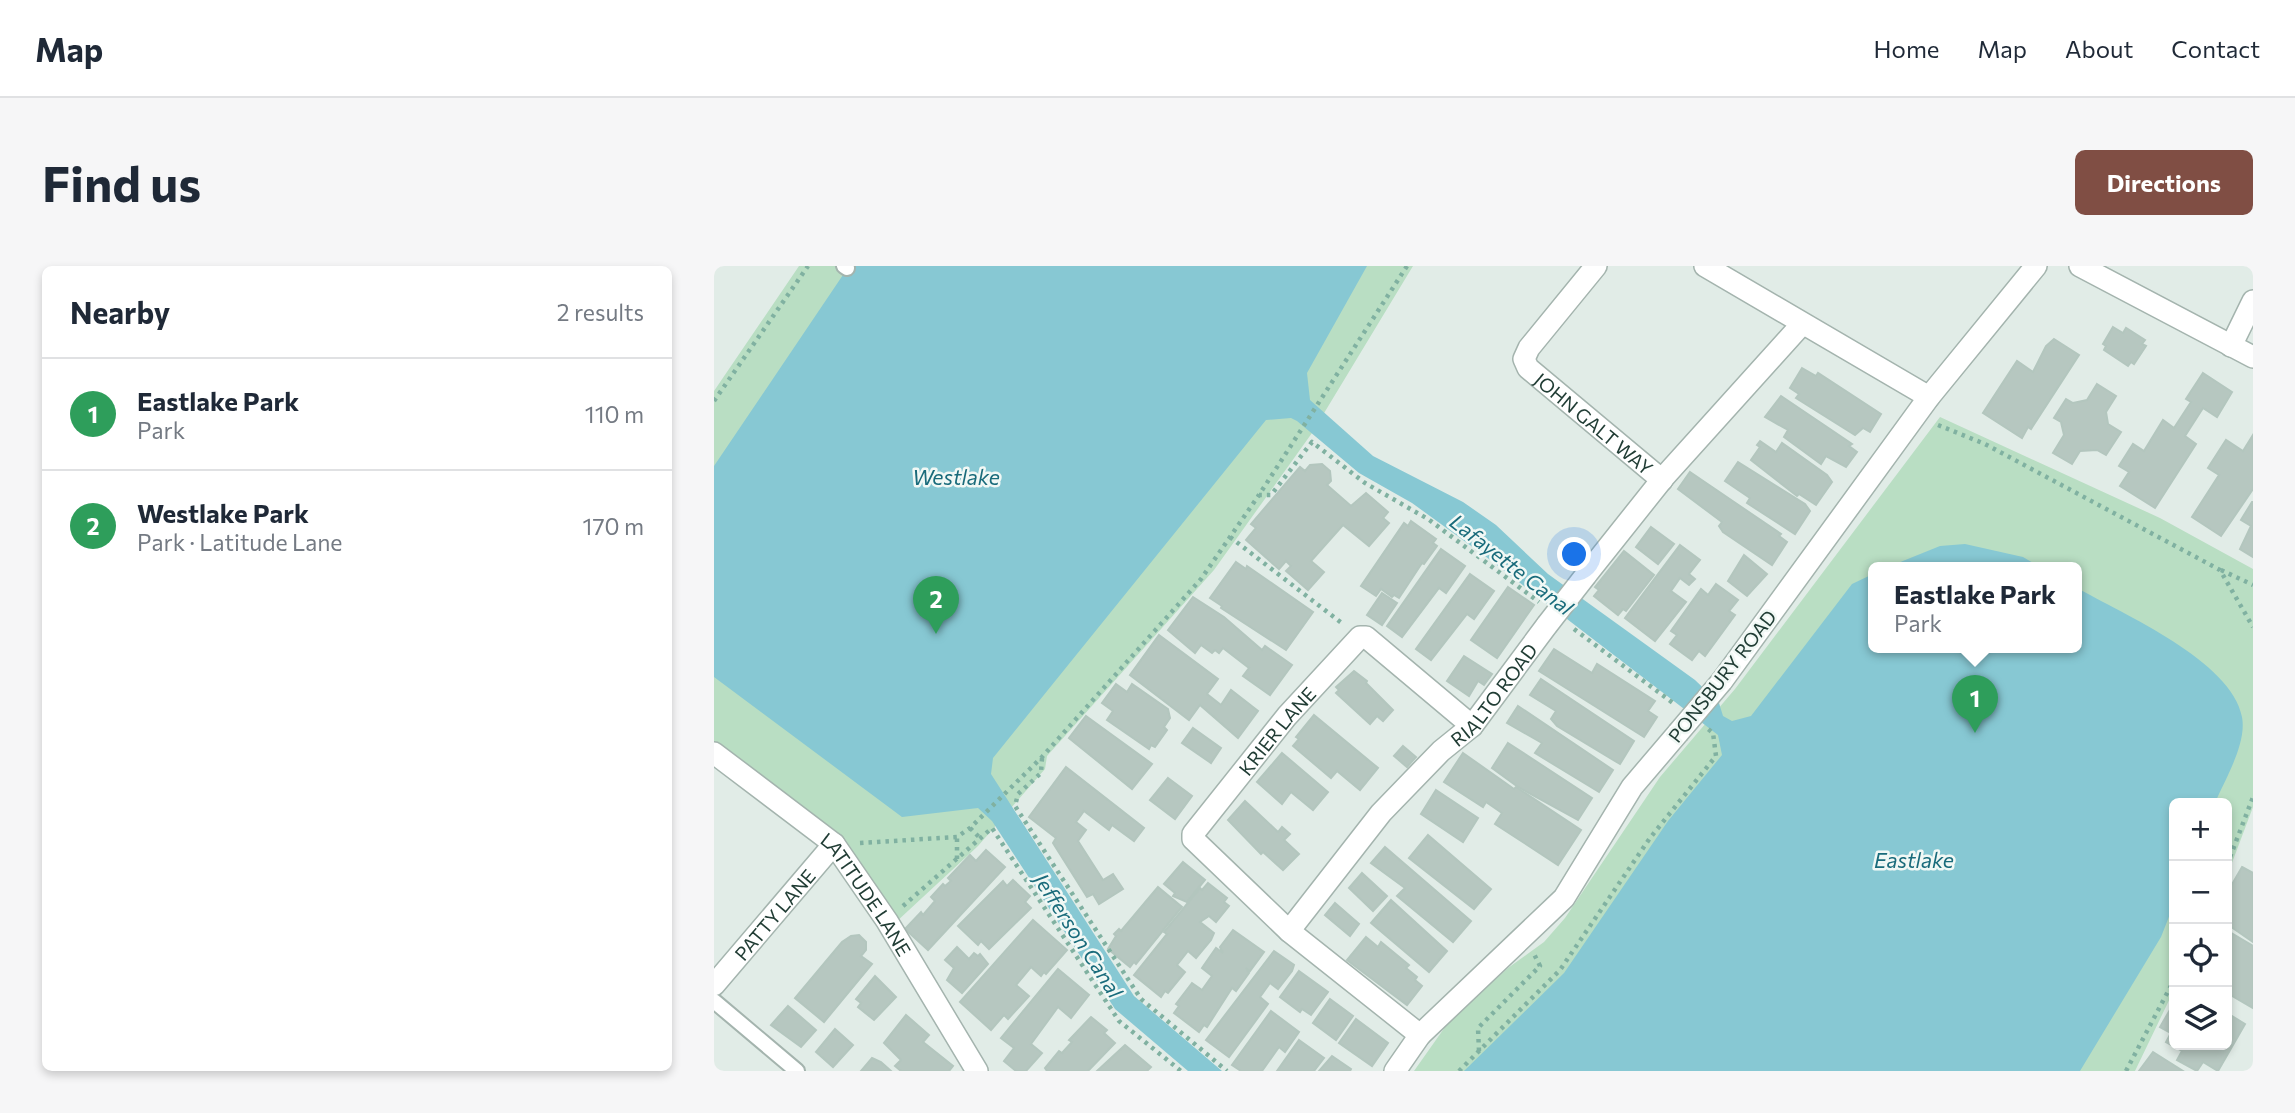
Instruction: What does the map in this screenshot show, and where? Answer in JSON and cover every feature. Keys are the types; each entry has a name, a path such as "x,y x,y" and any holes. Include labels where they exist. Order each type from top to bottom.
{"street":[{"name":"JOHN GALT WAY","path":"1596,266 1529,348 1524,359 1528,368 1662,480"},
{"path":"1705,266 1929,397"},
{"name":"PONSBURY ROAD","path":"1395,1071 1420,1035 1564,898 1632,787 1722,681 1929,397 2036,266"},
{"path":"2080,266 2253,357"},
{"path":"2231,346 2253,301"},
{"name":"RIALTO ROAD","path":"1289,931 1381,813 1441,751 1472,726 1662,480 1802,324"},
{"path":"1360,637 1366,636 1472,726"},
{"name":"KRIER LANE","path":"1289,931 1194,839 1193,834 1287,716 1360,637"},
{"name":"LATITUDE LANE","path":"714,753 834,845 887,921 977,1071"},
{"name":"PATTY LANE","path":"714,985 834,845"},
{"path":"1289,931 1420,1035"}],"lane":[{"path":"714,1001 797,1071"}],"path":[{"path":"714,401 808,266"},
{"path":"1299,435 1407,266"},
{"path":"1915,416 1985,444 2220,570 2253,584"},
{"path":"834,845 957,837 972,826 1042,757 1201,579 1259,495"},
{"path":"1230,537 1360,637"},
{"path":"2220,570 2253,627"},
{"path":"1042,757 1041,773 1018,794 1015,806 1141,999 1227,1071"},
{"path":"1017,780 1026,787"},
{"path":"2229,861 2253,797"},
{"path":"972,826 980,838"},
{"path":"887,921 992,828 1119,1021 1181,1071"},
{"path":"957,837 957,859"},
{"path":"1459,1071 1479,1051 1478,1028 1540,966 1525,935"},
{"path":"2126,1071 2170,987"}],"green space":[{"name":"Westlake","path":"799,266 1413,266 1312,433 1214,570 1047,756 1045,769 978,846 895,923 855,855 836,831 714,742 714,391"},
{"name":"Eastlake","path":"1940,417 2160,518 2253,569 2253,807 2232,863 2232,798 2169,798 2169,1000 2135,1071 1414,1071 1450,1020 1508,968 1544,942 1565,918 1660,777 1735,689"}],"water":[{"path":"849,266 1367,266 1307,373 1310,400 1373,456 1463,502 1496,525 1548,574 1695,680 1719,703 1723,716 1732,721 1751,716 1852,584 1868,576 1868,653 2082,653 2082,591 2147,625 2198,658 2234,696 2243,727 2238,750 2217,798 2169,798 2169,917 2161,937 2080,1071 1464,1071 1564,973 1668,821 1722,755 1718,735 1485,556 1412,503 1359,473 1297,421 1291,418 1266,420 993,758 991,774 1134,996 1222,1071 1188,1071 1115,1009 992,821 978,808 902,817 714,677 714,466"},
{"path":"1965,544 2023,557 2032,562 1900,562 1940,546"}],"building":[{"path":"2113,327 2123,333 2126,328 2145,340 2142,344 2146,346 2134,364 2131,362 2128,366 2104,350 2106,346 2103,344"},
{"path":"2054,339 2079,355 2031,429 2028,427 2022,438 1983,413 2017,361 2033,372 2046,346"},
{"path":"1802,368 1816,376 1818,373 1881,414 1870,432 1863,428 1855,435 1796,398 1799,394 1790,388"},
{"path":"2203,373 2232,392 2217,417 2203,408 2185,436 2196,444 2155,508 2120,486 2129,472 2119,466 2133,444 2144,451 2163,420 2174,428 2191,402 2186,399"},
{"path":"2097,384 2116,396 2106,412 2108,424 2121,432 2106,455 2097,450 2080,451 2072,464 2053,453 2064,435 2061,422 2054,418 2066,399 2073,403 2087,400"},
{"path":"1781,396 1852,444 1849,446 1857,452 1846,467 1826,456 1821,464 1784,437 1788,430 1765,417"},
{"path":"2253,435 2253,489 2221,536 2192,517 2219,475 2208,468 2226,440 2243,451"},
{"path":"1760,441 1776,452 1782,443 1827,475 1832,482 1816,505 1799,494 1797,496 1751,460 1760,447 1757,445"},
{"path":"1738,462 1805,504 1810,511 1795,534 1747,503 1750,498 1725,481"},
{"path":"1322,464 1330,471 1331,481 1327,485 1351,506 1366,493 1388,512 1383,518 1389,523 1369,546 1343,525 1311,561 1324,572 1308,590 1286,571 1291,566 1286,561 1279,569 1246,540 1256,528 1251,524 1300,467 1305,471 1310,465"},
{"path":"1690,472 1781,534 1779,536 1787,542 1772,565 1723,532 1719,526 1722,522 1678,489"},
{"path":"2252,502 2253,557 2240,549 2251,526 2241,520"},
{"path":"1411,521 1436,539 1433,543 1437,546 1399,598 1394,595 1392,597 1381,589 1376,596 1361,586 1404,523 1408,526"},
{"path":"1651,527 1674,544 1658,564 1636,547"},
{"path":"1680,545 1700,560 1689,574 1695,579 1689,585 1680,578 1671,591 1686,602 1655,641 1625,618"},
{"path":"1441,549 1465,566 1446,593 1439,588 1402,637 1387,626"},
{"path":"1624,551 1654,575 1626,611 1623,609 1618,615 1594,596 1599,590 1595,587"},
{"path":"1744,555 1767,574 1747,596 1728,581"},
{"path":"1236,562 1246,569 1247,566 1313,612 1286,650 1210,598"},
{"path":"1470,574 1494,591 1474,619 1467,614 1431,660 1416,649"},
{"path":"1716,584 1738,600 1729,611 1735,615 1705,656 1699,651 1692,660 1670,644 1677,635 1671,631 1701,589 1708,595"},
{"path":"1508,587 1534,605 1497,658 1471,640"},
{"path":"1382,593 1397,603 1382,625 1367,615"},
{"path":"1193,597 1224,617 1262,650 1265,646 1292,665 1270,695 1243,676 1249,668 1223,648 1219,653 1215,650 1212,653 1201,645 1195,653 1168,630"},
{"path":"1159,635 1218,679 1207,694 1221,705 1231,690 1258,711 1238,738 1200,705 1189,720 1130,675"},
{"path":"1554,649 1592,673 1597,664 1655,701 1648,711 1657,717 1644,737 1539,671"},
{"path":"1464,656 1492,674 1484,685 1478,681 1469,696 1447,681"},
{"path":"1354,671 1367,681 1393,710 1383,721 1377,716 1370,724 1336,693 1339,690 1336,687"},
{"path":"1541,679 1634,741 1620,764 1557,726 1551,719 1556,711 1530,695"},
{"path":"1116,684 1127,692 1132,684 1168,709 1170,718 1164,727 1167,730 1155,747 1151,745 1149,749 1107,720 1113,711 1102,703"},
{"path":"1518,706 1613,770 1599,792 1535,753 1542,743 1507,723"},
{"path":"1314,715 1378,768 1360,790 1337,771 1331,778 1293,746 1299,739 1296,737"},
{"path":"1086,716 1152,764 1132,789 1069,738"},
{"path":"1193,728 1221,748 1211,763 1182,743"},
{"path":"1508,743 1592,798 1578,820 1518,787 1492,768"},
{"path":"1403,746 1416,757 1407,767 1394,756"},
{"path":"1282,753 1328,792 1313,810 1291,792 1282,804 1257,782"},
{"path":"1463,753 1514,789 1516,787 1581,830 1558,865 1495,824 1502,813 1486,802 1483,807 1444,782"},
{"path":"1066,767 1144,828 1134,841 1112,825 1109,830 1084,811 1076,822 1086,830 1078,841 1103,880 1113,874 1123,889 1099,904 1093,894 1087,897 1053,843 1056,838 1029,817"},
{"path":"1168,778 1192,796 1175,819 1150,800"},
{"path":"1436,790 1478,818 1463,842 1421,814"},
{"path":"1245,801 1278,832 1282,827 1290,834 1284,840 1299,854 1283,870 1263,852 1261,854 1228,820"},
{"path":"1428,835 1491,889 1474,909 1409,858"},
{"path":"1385,847 1471,921 1453,942 1397,896 1405,888 1371,863"},
{"path":"986,850 1005,867 928,950 905,929 921,912 923,915 935,901 931,897 943,884 945,886 951,881 948,878 970,855 976,861"},
{"path":"1183,862 1205,880 1187,902 1173,896 1175,893 1164,884"},
{"path":"2242,867 2253,873 2253,942 2232,927 2232,884"},
{"path":"1362,873 1387,896 1373,911 1349,888"},
{"path":"1013,880 1030,896 1025,902 1031,908 989,949 981,941 978,945 958,926 1003,881 1007,886"},
{"path":"1208,883 1227,898 1224,902 1229,906 1216,922 1209,916 1200,922 1214,933 1211,940 1196,958 1188,951 1177,965 1185,972 1168,993 1165,991 1161,997 1134,975 1167,934 1164,932 1200,888 1202,890"},
{"path":"1158,887 1182,907 1136,964 1134,962 1130,967 1108,949 1116,936 1114,934 1119,929 1121,931"},
{"path":"1391,900 1447,951 1429,972 1371,923"},
{"path":"1335,903 1359,924 1350,936 1325,915"},
{"path":"1033,920 1067,950 1046,974 1044,972 1041,976 1031,967 1016,985 1029,996 1008,1019 1004,1015 991,1030 960,1002"},
{"path":"1233,930 1264,952 1250,971 1246,968 1249,973 1236,991 1232,988 1207,1027 1204,1025 1199,1032 1174,1013 1179,1006 1176,1004 1192,983 1202,990 1212,976 1202,968 1216,948 1223,953 1220,947"},
{"path":"2232,933 2253,946 2253,1008 2232,996"},
{"path":"859,935 866,942 866,950 861,956 872,964 824,1022 795,998 842,942 851,936"},
{"path":"1366,937 1378,947 1381,942 1409,965 1406,968 1417,977 1415,980 1422,986 1407,1005 1347,960"},
{"path":"957,947 969,959 974,953 978,956 980,954 988,964 962,993 947,980 954,968 945,960"},
{"path":"1274,951 1294,965 1292,971 1278,989 1270,983 1260,997 1268,1004 1229,1057 1206,1040"},
{"path":"1058,969 1089,995 1071,1018 1058,1007 1031,1044 1042,1053 1026,1071 1016,1071 1004,1061 1014,1048 1001,1038"},
{"path":"1299,971 1328,992 1311,1015 1302,1009 1300,1012 1280,997"},
{"path":"875,976 896,997 874,1020 858,1007 861,1003 856,999"},
{"path":"1330,999 1353,1016 1336,1040 1313,1023"},
{"path":"788,1006 816,1030 801,1047 771,1025"},
{"path":"1271,1011 1299,1032 1285,1052 1279,1047 1262,1071 1241,1071 1232,1065"},
{"path":"2169,1012 2169,1032 2160,1027"},
{"path":"906,1015 929,1035 923,1042 953,1066 949,1071 901,1071 895,1066 901,1060 884,1043"},
{"path":"2232,1016 2245,1024 2232,1047"},
{"path":"1091,1017 1107,1030 1104,1033 1115,1043 1088,1071 1047,1071 1045,1068 1059,1051 1062,1053 1072,1042 1069,1040"},
{"path":"1356,1019 1388,1043 1372,1066 1339,1043"},
{"path":"835,1029 853,1045 833,1067 816,1052"},
{"path":"1299,1040 1324,1058 1314,1071 1277,1071"},
{"path":"1125,1045 1151,1067 1147,1071 1097,1071"},
{"path":"2230,1050 2218,1071 2203,1062 2197,1071 2177,1060 2182,1051"},
{"path":"2153,1052 2183,1071 2139,1071"},
{"path":"1332,1056 1351,1069 1350,1071 1319,1071"},
{"path":"872,1058 881,1062 891,1071 861,1071"}],"place":[{"name":"Westlake Park","path":"936,634"},
{"name":"Eastlake Park","path":"1975,733"}],"water label":[{"name":"Lafayette Canal","path":"1512,564"},
{"name":"Jefferson Canal","path":"1079,935"}]}
